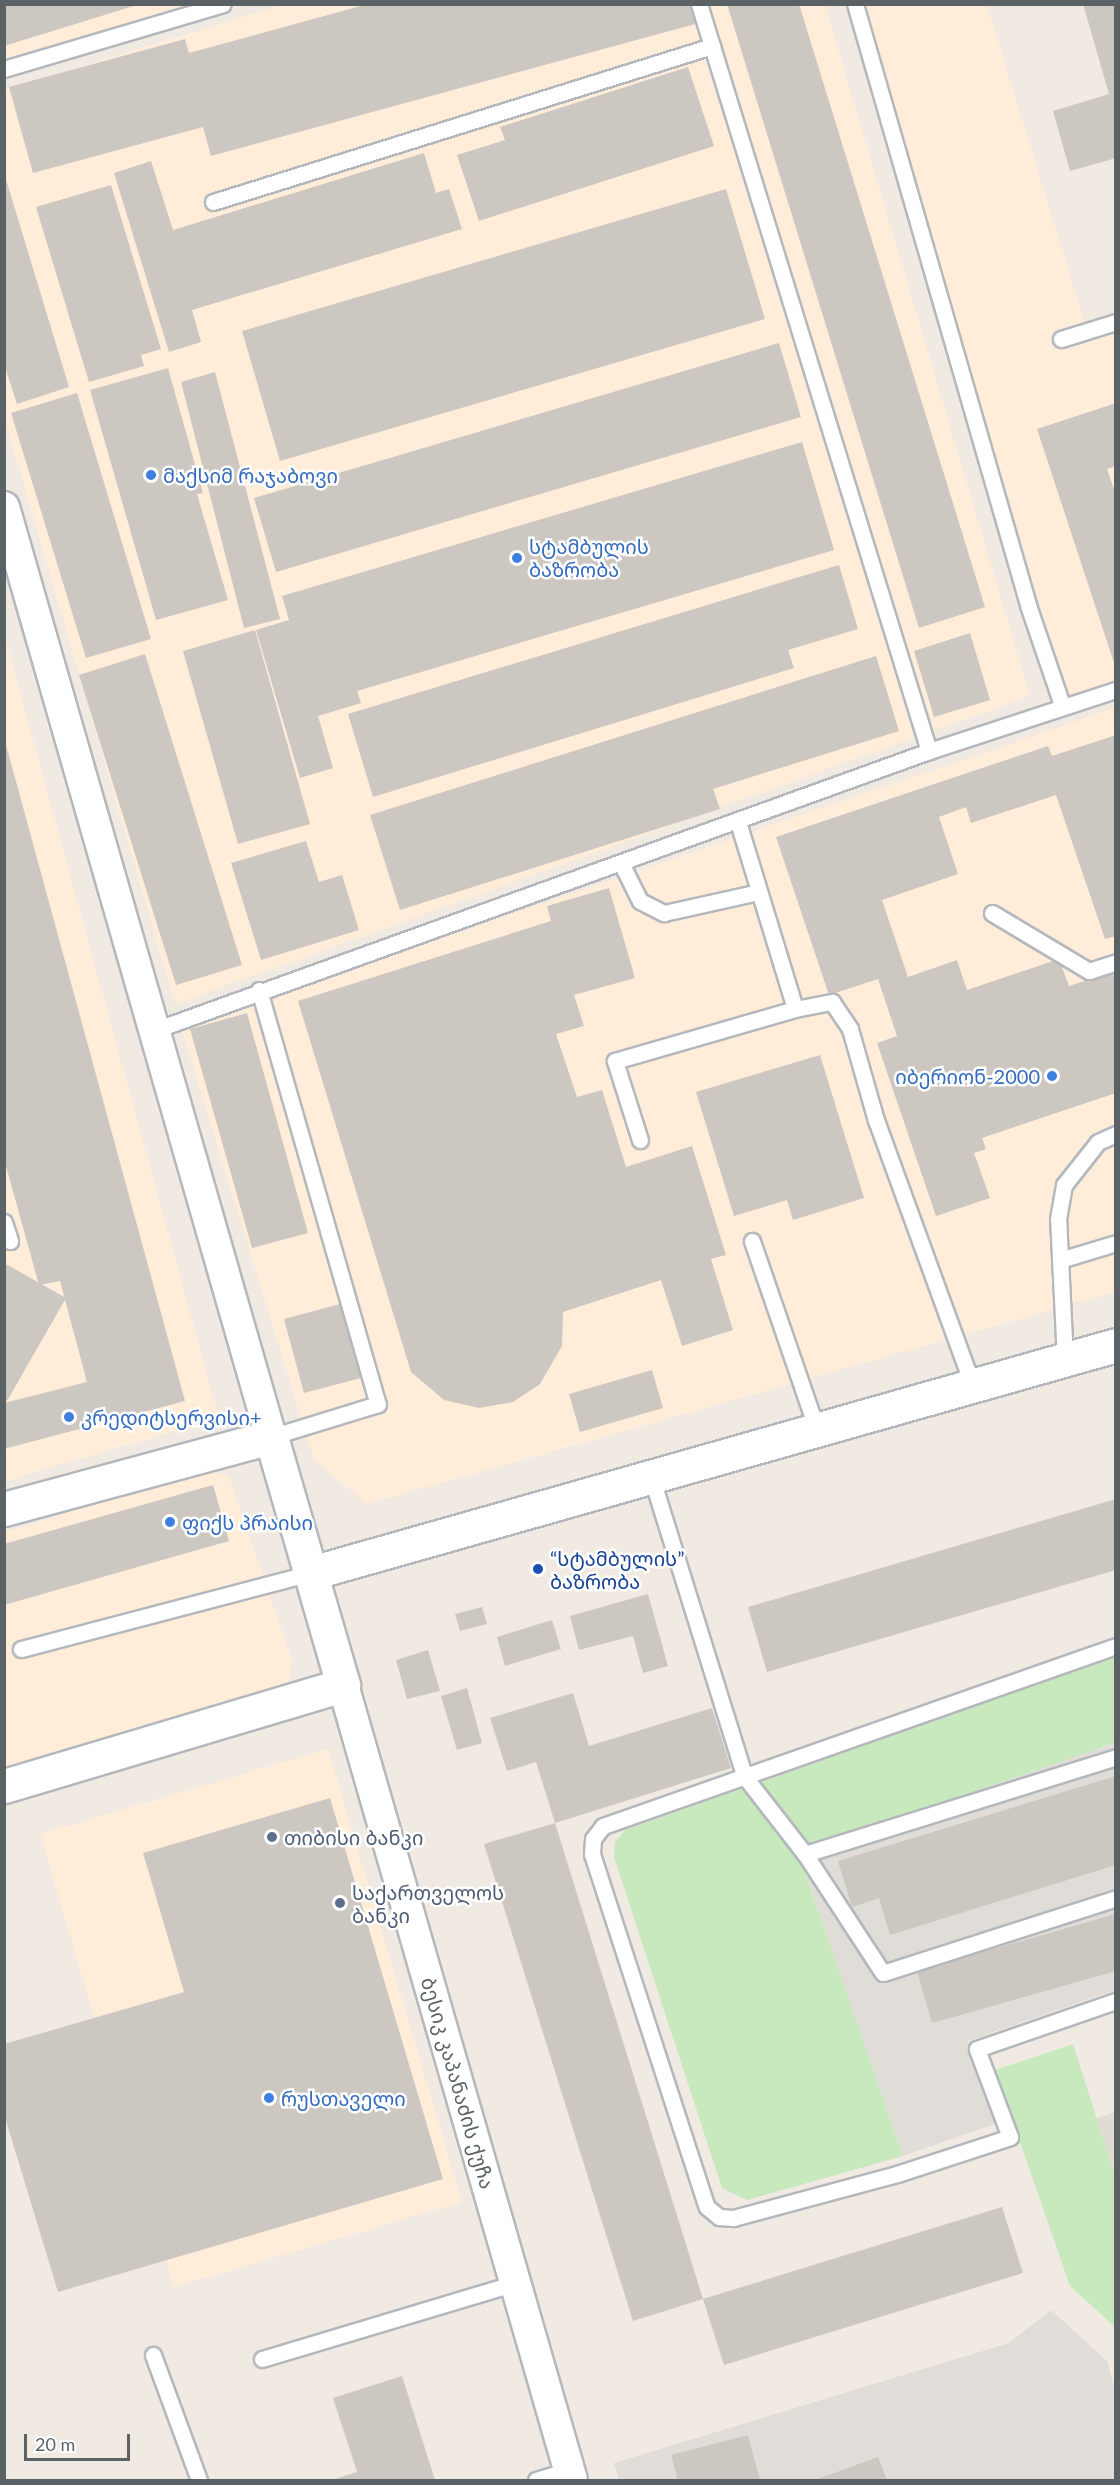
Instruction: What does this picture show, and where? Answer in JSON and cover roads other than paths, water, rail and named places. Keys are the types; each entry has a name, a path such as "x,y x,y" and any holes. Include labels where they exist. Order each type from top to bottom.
{"street":[{"path":"4,507 343,1685 4,1786"},
{"path":"311,1573 1116,1345"},
{"path":"4,1509 272,1437"},
{"name":"ბესიკ კაპანაძის ქუჩა","path":"343,1685 570,2475"}],"lane":[{"path":"4,69 223,4"},
{"path":"699,4 929,751"},
{"path":"855,4 1029,608 1062,705"},
{"path":"213,202 712,46"},
{"path":"1061,339 1116,322"},
{"path":"155,1030 259,990 738,822 929,751 1062,705 1116,690"},
{"path":"738,822 795,1009"},
{"path":"621,863 640,901 664,913 759,892"},
{"path":"992,913 1089,970 1116,962"},
{"path":"259,990 378,1404 272,1437"},
{"path":"640,1140 615,1061 795,1009 832,1002 850,1029 876,1120 973,1386"},
{"path":"1065,1359 1058,1219 1064,1185 1098,1142 1116,1134"},
{"path":"4,1222 10,1241"},
{"path":"752,1241 818,1430"},
{"path":"1060,1260 1116,1243"},
{"path":"651,1476 745,1777 806,1854 884,1972 1116,1898"},
{"path":"21,1649 311,1573"},
{"path":"1116,1646 603,1826 593,1839 592,1854 707,2207 719,2217 733,2218 897,2174 1010,2137 977,2049 1116,2001"},
{"path":"806,1854 1116,1757"},
{"path":"262,2359 515,2283"},
{"path":"153,2355 200,2481"},
{"path":"536,2481 570,2475"}],"place":[{"name":"მაქსიმ რაჯაბოვი","path":"151,475"},
{"name":"სტამბულის ბაზრობა","path":"517,558"},
{"name":"იბერიონ-2000","path":"1052,1076"},
{"name":"კრედიტსერვისი+","path":"69,1417"},
{"name":"ფიქს პრაისი","path":"170,1522"},
{"name":"“სტამბულის” ბაზრობა","path":"538,1569"},
{"name":"თიბისი ბანკი","path":"272,1837"},
{"name":"საქართველოს ბანკი","path":"340,1903"},
{"name":"რუსთაველი","path":"269,2098"}]}
